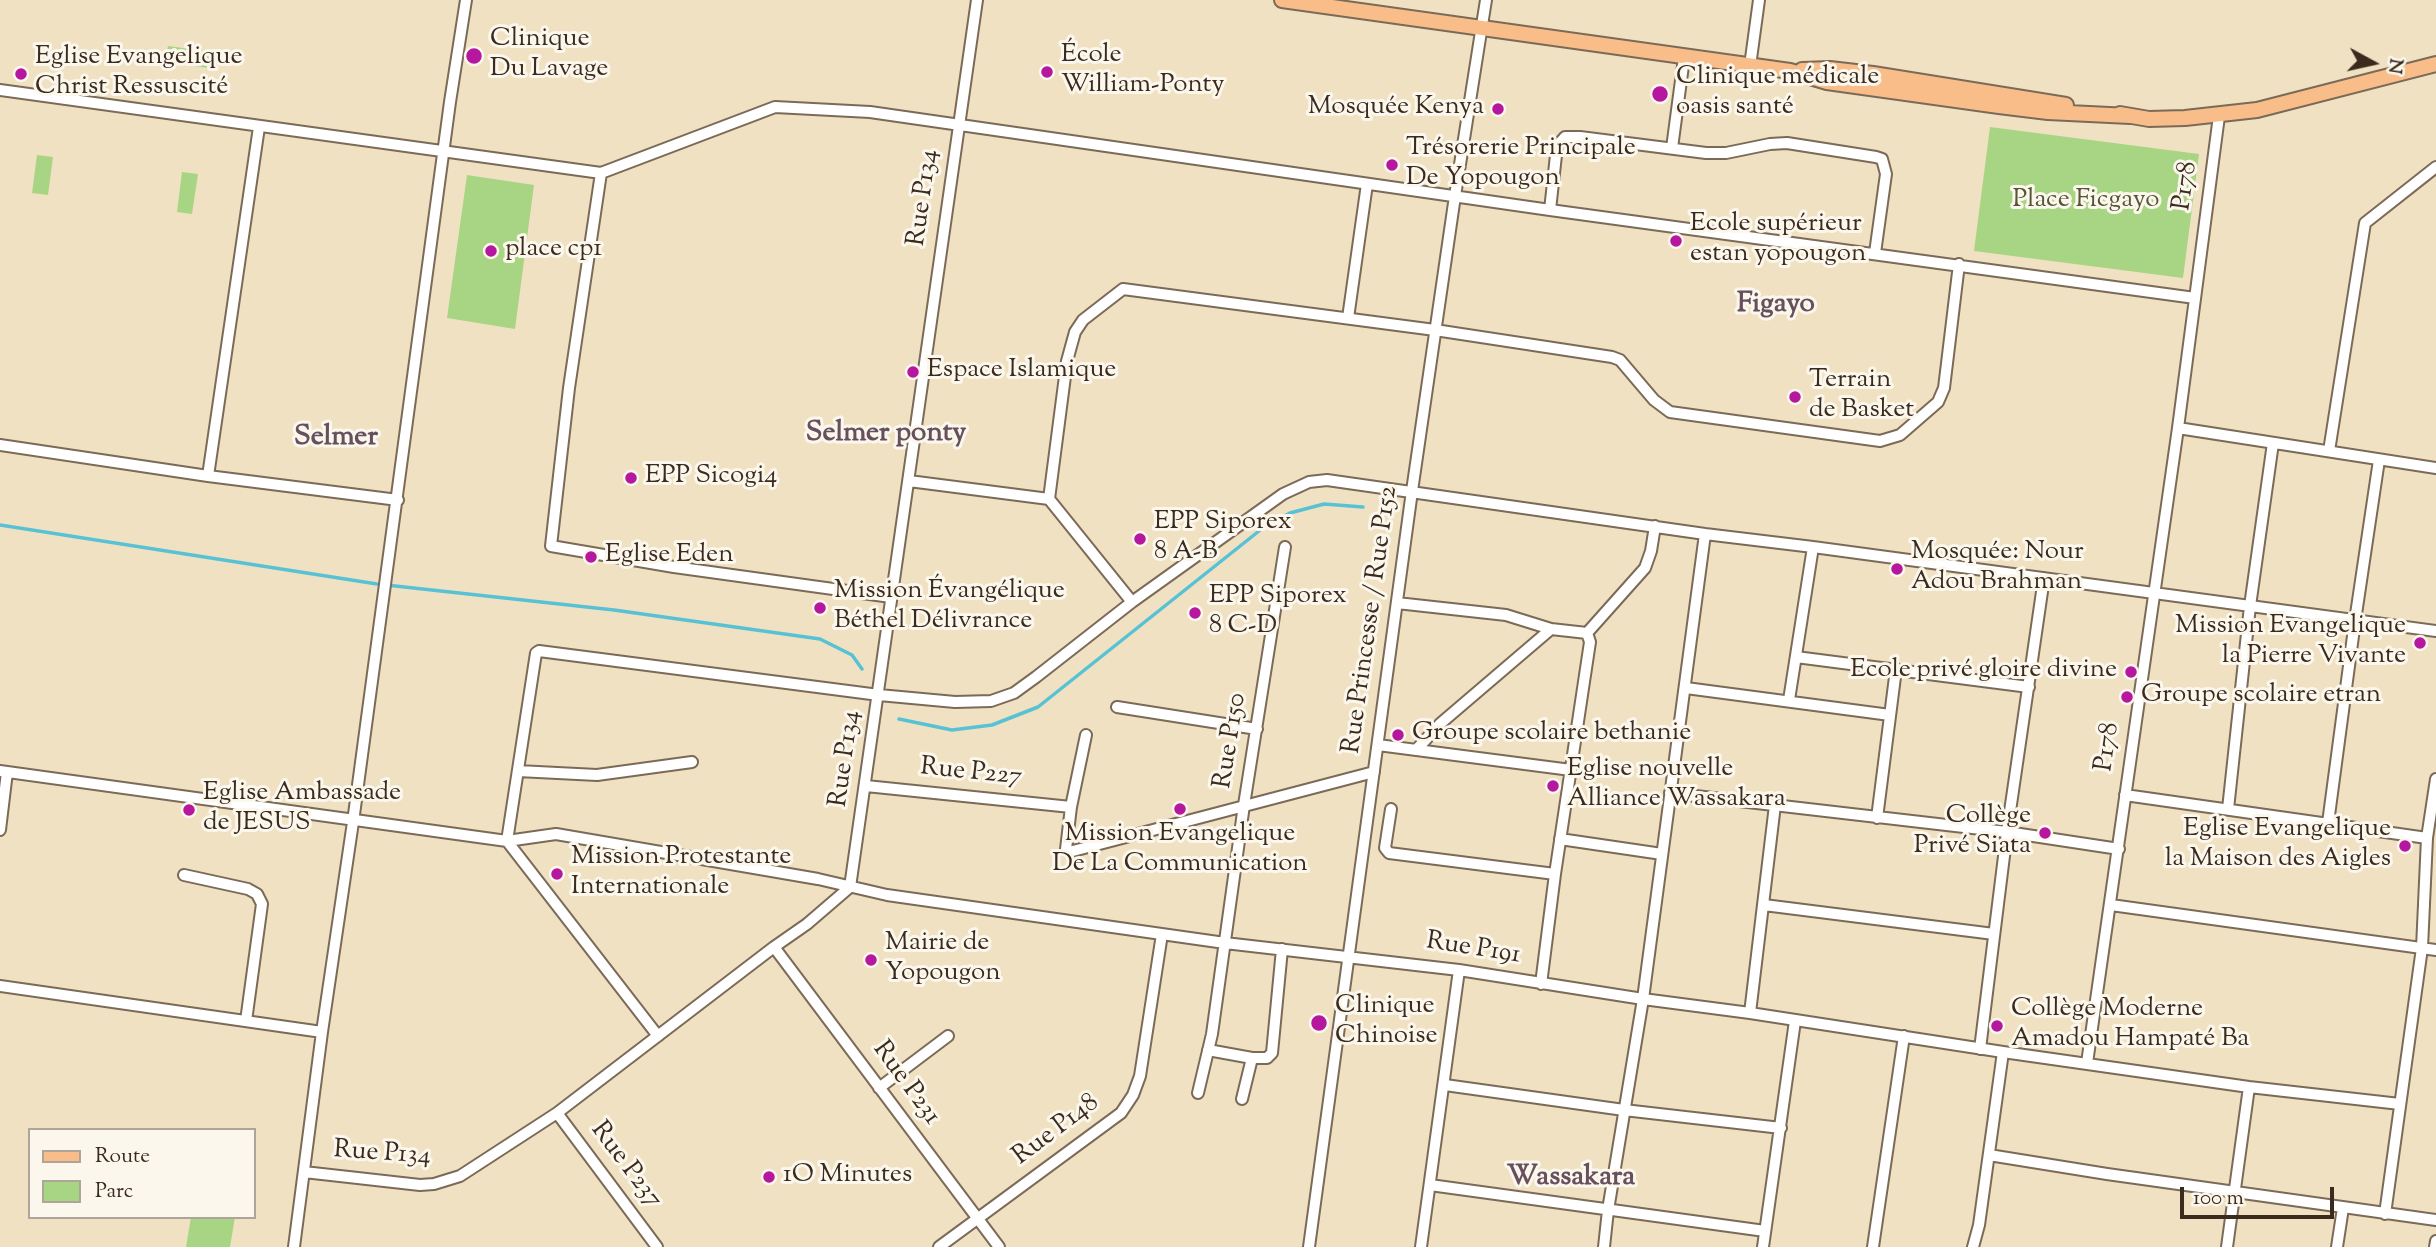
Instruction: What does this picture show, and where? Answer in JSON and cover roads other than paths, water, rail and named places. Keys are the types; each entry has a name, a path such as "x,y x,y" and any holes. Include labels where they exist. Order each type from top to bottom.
{"main road":[{"path":"1282,0 1684,58 1790,71 1830,69 1862,72 2130,116 2185,118 2257,110 2436,64"}],"street":[{"name":"Rue P134","path":"294,1247 466,0"},
{"name":"Rue P134","path":"304,1172 435,1184 460,1176 557,1113 807,924 850,887 977,0"},
{"name":"Rue Princesse / Rue P152","path":"1309,1247 1412,491 1486,0"},
{"path":"1750,66 1759,0"},
{"path":"1672,148 1684,58"},
{"path":"0,90 601,173 775,107 870,112 1550,210 2195,298"},
{"name":"P178","path":"2087,1063 2155,595 2219,116"},
{"path":"208,475 258,127"},
{"path":"1550,210 1557,146 1565,137 1726,152 1787,143 1882,159 1886,174 1875,253"},
{"path":"2329,451 2365,223 2436,167"},
{"path":"601,173 569,388 551,546 891,597"},
{"path":"1348,318 1367,184"},
{"path":"1049,499 1067,360 1075,332 1083,320 1123,289 1435,330 1612,357 1620,360 1654,400 1670,412 1880,440 1900,435 1938,402 1944,388 1959,264"},
{"path":"2178,428 2436,468"},
{"path":"2228,808 2250,606 2273,443"},
{"path":"0,445 398,500"},
{"path":"2328,823 2379,460"},
{"path":"658,1036 507,841 536,653 539,651 878,695 955,702 991,701 1014,693 1132,602 1295,486 1327,480 1705,534 2436,631"},
{"path":"909,481 1049,499 1132,602"},
{"path":"1587,633 1645,568 1655,526"},
{"path":"1604,1247 1643,999 1705,534"},
{"path":"1789,700 1813,547"},
{"name":"Rue P150","path":"1198,1093 1208,1050 1285,548"},
{"path":"1980,1049 2007,832 2044,578"},
{"path":"1397,603 1506,615 1551,629 1587,633"},
{"path":"1416,750 1441,723 1551,629"},
{"path":"1541,984 1590,642 1587,633"},
{"path":"1796,657 2029,687"},
{"path":"1877,818 1896,670"},
{"path":"1686,688 1890,715"},
{"path":"1117,707 1258,729"},
{"path":"1086,735 1071,807 1066,849 1069,852 1374,772"},
{"path":"1378,745 1571,769"},
{"path":"518,771 597,775 692,762"},
{"path":"0,830 4,772"},
{"name":"Rue P191","path":"4,772 353,822 507,841 556,834 818,879 887,895 1225,943 1459,970 2087,1063"},
{"path":"2385,1214 2422,948 2427,838 2436,779"},
{"name":"Rue P227","path":"866,786 1071,807"},
{"path":"1670,793 2007,832 2119,849"},
{"path":"2125,795 2427,838"},
{"path":"1749,1013 1775,805"},
{"path":"1391,809 1385,848 1389,853 1555,874"},
{"path":"1560,839 1662,854"},
{"path":"184,875 248,890 257,894 262,904 246,1021"},
{"path":"1764,905 1994,934"},
{"path":"2111,905 2436,950"},
{"name":"Rue P148","path":"939,1247 1121,1113 1133,1095 1140,1076 1162,934"},
{"name":"Rue P231","path":"774,947 976,1220 999,1247"},
{"path":"1208,1050 1252,1058 1267,1058 1272,1053 1282,949"},
{"path":"1421,1247 1459,970"},
{"path":"0,986 322,1032"},
{"path":"1763,1247 1795,1021"},
{"path":"1873,1247 1904,1035"},
{"path":"879,1088 948,1036"},
{"path":"1973,1247 1979,1225 2003,1052"},
{"path":"1242,1099 1252,1058"},
{"path":"2087,1063 2249,1087 2400,1104"},
{"path":"1445,1085 1781,1128"},
{"path":"2227,1247 2249,1087"},
{"name":"Rue P237","path":"557,1113 657,1247"},
{"path":"1989,1155 2343,1209 2436,1220"},
{"path":"1430,1185 1765,1231"},
{"path":"2337,1247 2343,1209"},
{"path":"2435,1247 2436,1241"}],"waterway":[{"path":"899,719 952,730 992,725 1038,707 1264,527 1290,513 1324,504 1363,507"},
{"path":"0,525 377,584 614,610 820,639 852,655 862,669"}],"place":[{"name":"Clinique Du Lavage","path":"474,56"},
{"name":"École William-Ponty","path":"1047,72"},
{"name":"Eglise Evangelique Christ Ressuscité","path":"21,74"},
{"name":"Clinique médicale oasis santé","path":"1660,94"},
{"name":"Mosquée Kenya","path":"1498,109"},
{"name":"Trésorerie Principale De Yopougon","path":"1392,165"},
{"name":"Ecole supérieur estan yopougon","path":"1676,241"},
{"name":"place cp1","path":"491,251"},
{"name":"Espace Islamique","path":"913,372"},
{"name":"Terrain de Basket","path":"1795,397"},
{"name":"EPP Sicogi4","path":"631,478"},
{"name":"EPP Siporex 8 A-B","path":"1140,539"},
{"name":"Eglise Eden","path":"591,557"},
{"name":"Mosquée: Nour Adou Brahman","path":"1897,569"},
{"name":"Mission Évangélique Béthel Délivrance","path":"820,608"},
{"name":"EPP Siporex 8 C-D","path":"1195,613"},
{"name":"Mission Evangelique la Pierre Vivante","path":"2420,643"},
{"name":"Ecole privé gloire divine","path":"2131,672"},
{"name":"Groupe scolaire etran","path":"2127,697"},
{"name":"Groupe scolaire bethanie","path":"1398,735"},
{"name":"Eglise nouvelle Alliance Wassakara","path":"1553,786"},
{"name":"Mission Evangelique De La Communication","path":"1180,809"},
{"name":"Eglise Ambassade de JESUS","path":"189,810"},
{"name":"Collège Privé Siata","path":"2045,833"},
{"name":"Eglise Evangelique la Maison des Aigles","path":"2405,846"},
{"name":"Mission Protestante Internationale","path":"557,874"},
{"name":"Mairie de Yopougon","path":"871,960"},
{"name":"Clinique Chinoise","path":"1319,1023"},
{"name":"Collège Moderne Amadou Hampaté Ba","path":"1997,1026"},
{"name":"1O Minutes","path":"769,1177"}],"district":[{"name":"Figayo","path":"1776,306"},
{"name":"Selmer ponty","path":"886,435"},
{"name":"Selmer","path":"336,439"},
{"name":"Wassakara","path":"1571,1179"}],"park label":[{"name":"Place Ficgayo","path":"2086,202"}]}
